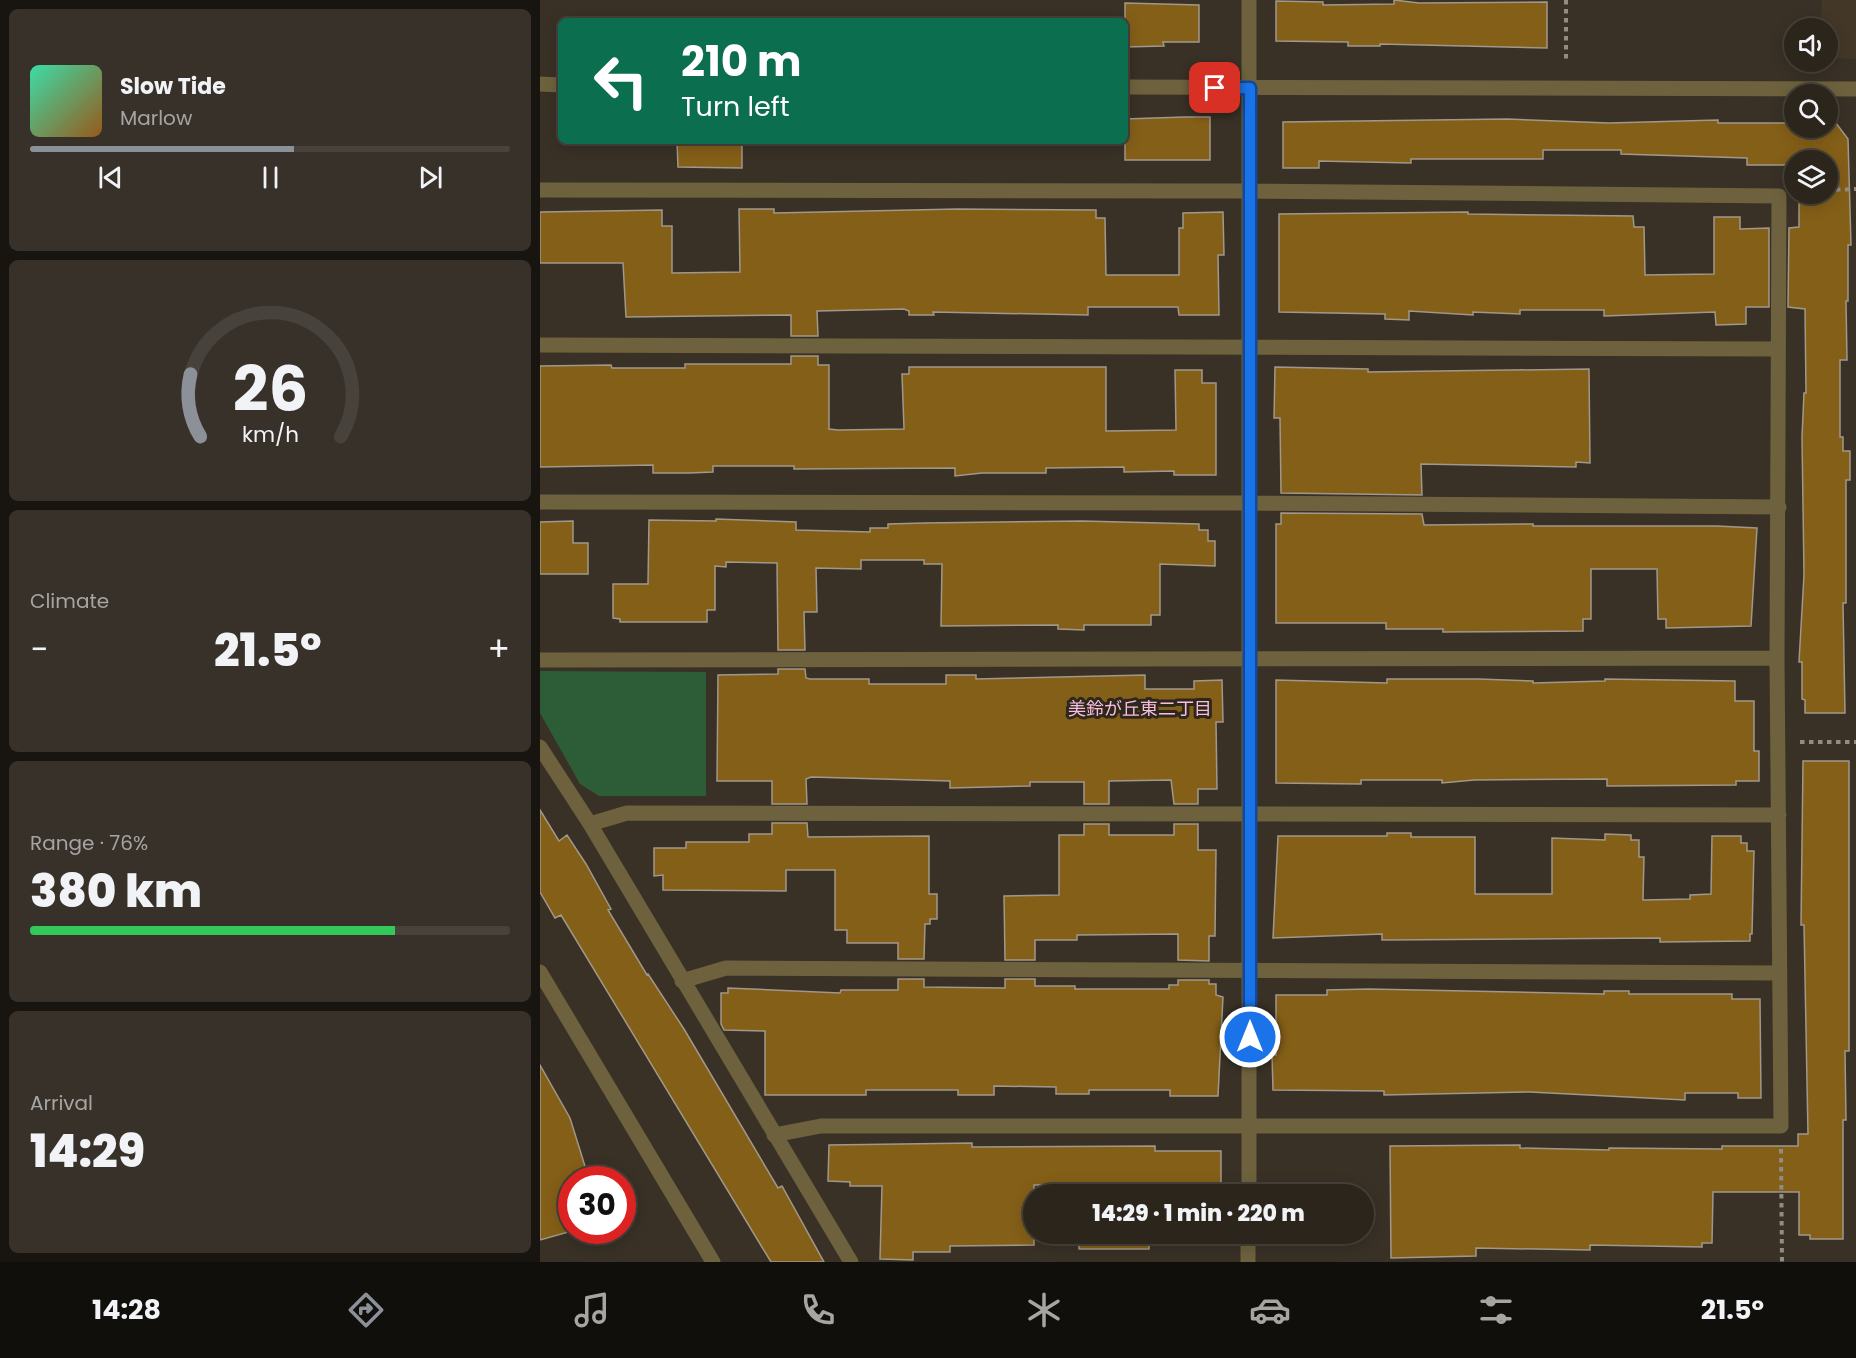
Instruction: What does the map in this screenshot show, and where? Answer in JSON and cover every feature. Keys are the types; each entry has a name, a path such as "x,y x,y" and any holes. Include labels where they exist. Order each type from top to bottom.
{"street":[{"path":"1249,0 1251,348 1249,1184"},
{"path":"540,84 558,84"},
{"path":"1128,87 1856,89"},
{"path":"540,190 1250,191 1779,196 1777,658 1780,1126 821,1126 774,1136"},
{"path":"540,345 1778,349"},
{"path":"540,502 1251,503 1779,507"},
{"path":"540,660 1777,658"},
{"path":"540,747 590,824 851,1262"},
{"path":"590,824 627,813 1779,815"},
{"path":"682,981 726,968 1780,972"},
{"path":"540,972 714,1262"},
{"path":"1248,1244 1248,1262"}],"path":[{"path":"1566,0 1566,63"},
{"path":"1838,190 1856,189"},
{"path":"1778,742 1856,742"},
{"path":"1780,1126 1782,1262"}],"shaded area":[{"path":"1822,0 1856,0 1856,59 1838,58 1838,18 1821,18"}],"green space":[{"path":"540,671 706,672 706,796 599,796 580,784 540,713"}],"building":[{"path":"1394,0 1419,3 1547,2 1547,48 1380,44 1380,46 1348,46 1348,42 1276,41 1276,1 1323,2 1323,5 1394,4"},
{"path":"1125,3 1199,5 1199,42 1163,42 1164,46 1128,47 1128,18 1125,18"},
{"path":"1210,117 1210,160 1125,160 1125,144 1128,144 1128,119"},
{"path":"1507,119 1609,123 1718,120 1718,123 1784,123 1784,138 1838,138 1838,126 1848,139 1851,245 1848,245 1848,301 1846,301 1847,360 1840,360 1840,437 1843,437 1843,451 1850,451 1850,480 1846,480 1846,603 1843,603 1845,713 1805,713 1805,700 1802,699 1802,662 1799,662 1804,575 1802,437 1804,393 1806,393 1805,309 1788,307 1789,228 1799,227 1799,204 1838,204 1838,150 1784,150 1784,165 1747,165 1747,158 1621,154 1621,150 1543,150 1543,159 1411,159 1411,163 1319,161 1319,168 1283,168 1283,122"},
{"path":"677,144 742,144 742,168 678,167"},
{"path":"739,209 774,209 774,213 957,209 1096,210 1096,218 1105,218 1106,275 1179,275 1179,228 1183,228 1183,213 1223,212 1224,255 1218,255 1219,315 1179,315 1178,307 1088,307 1088,315 933,312 934,315 909,315 909,311 904,309 817,311 818,336 791,336 791,315 626,317 623,263 540,263 540,212 662,210 662,226 672,226 672,273 740,272"},
{"path":"1468,212 1468,214 1633,216 1634,227 1644,227 1645,275 1714,274 1714,217 1740,217 1740,229 1769,228 1769,307 1746,307 1746,324 1716,325 1715,312 1604,316 1604,310 1520,310 1520,314 1473,312 1473,315 1409,311 1409,320 1385,319 1385,314 1279,312 1279,214"},
{"path":"791,356 818,356 818,365 829,365 829,429 838,430 904,429 902,374 909,374 909,367 1106,367 1106,431 1176,430 1175,370 1202,370 1202,383 1216,383 1216,475 1174,475 1174,471 1124,472 1124,467 1046,468 1046,473 982,473 955,476 955,468 794,469 794,466 713,466 713,472 653,473 653,465 540,467 540,366 611,365 612,368 685,368 685,364 791,364"},
{"path":"1275,367 1368,369 1368,372 1589,369 1590,463 1576,462 1576,467 1421,464 1422,495 1281,493 1280,418 1274,418"},
{"path":"1281,513 1422,514 1424,525 1533,524 1533,526 1757,528 1751,626 1666,628 1666,619 1658,619 1657,569 1591,569 1591,619 1583,619 1583,631 1443,632 1443,629 1386,629 1386,623 1276,623 1276,524 1281,524"},
{"path":"716,519 796,522 796,530 870,532 870,528 888,528 888,524 924,523 1082,521 1199,524 1199,530 1208,530 1208,541 1215,541 1215,566 1160,564 1160,615 1151,615 1151,625 1084,625 1084,630 1058,629 1058,625 941,626 942,564 924,564 924,560 861,560 861,569 816,568 817,612 804,612 805,650 778,650 777,563 726,562 726,567 715,566 715,610 707,610 707,622 620,622 620,619 613,618 613,584 648,584 649,520 716,521"},
{"path":"573,521 573,543 588,543 588,574 540,574 540,522"},
{"path":"778,669 805,669 806,678 810,679 869,679 869,684 946,684 946,675 976,675 976,679 1145,675 1145,689 1194,689 1194,681 1222,680 1223,722 1216,722 1217,789 1198,789 1198,804 1174,804 1171,780 1109,781 1109,804 1084,804 1084,782 1030,782 1030,786 950,788 950,781 811,777 806,779 807,804 772,804 772,781 717,781 718,675 778,674"},
{"path":"1387,679 1479,679 1533,681 1533,683 1605,681 1605,679 1735,681 1735,701 1754,701 1754,751 1759,751 1759,781 1736,781 1736,785 1607,786 1607,779 1474,780 1442,783 1442,780 1361,780 1361,784 1276,783 1276,680 1387,683"},
{"path":"1803,761 1849,761 1849,1051 1845,1051 1843,1239 1810,1239 1810,1235 1799,1235 1799,1192 1713,1192 1712,1243 1702,1243 1702,1247 1590,1245 1590,1250 1476,1248 1476,1256 1391,1258 1390,1146 1520,1145 1520,1148 1609,1150 1609,1148 1722,1149 1722,1146 1798,1146 1798,1134 1808,1134 1804,925 1801,925"},
{"path":"540,810 559,841 567,835 586,864 611,909 608,910 647,975 684,1029 778,1188 782,1186 824,1262 771,1262 561,915 555,918 540,892"},
{"path":"772,823 807,823 808,837 929,836 929,894 937,894 937,919 930,919 930,924 925,924 924,959 898,959 898,943 847,943 847,930 835,930 835,870 786,870 786,891 663,890 663,875 654,876 654,848 686,848 686,842 749,842 749,834 772,834"},
{"path":"1084,824 1109,824 1109,835 1174,835 1174,824 1198,824 1198,850 1216,850 1215,936 1209,936 1209,961 1178,960 1178,934 1077,935 1077,940 1035,940 1035,960 1005,960 1004,896 1059,895 1059,835 1084,835"},
{"path":"1387,833 1411,833 1411,837 1475,837 1475,894 1552,894 1552,838 1605,840 1605,834 1631,835 1631,840 1639,840 1639,857 1644,857 1643,900 1690,899 1690,895 1711,894 1712,836 1741,836 1741,843 1747,843 1747,851 1754,851 1750,941 1660,942 1660,938 1382,940 1382,934 1273,938 1278,836 1387,836"},
{"path":"898,979 924,979 924,987 1005,988 1005,979 1035,979 1035,986 1075,986 1075,989 1169,989 1169,985 1178,985 1178,980 1209,980 1209,984 1216,984 1216,995 1223,997 1218,1096 1170,1096 1170,1090 1089,1090 1089,1094 1056,1094 1056,1087 994,1086 994,1095 958,1095 958,1090 866,1090 866,1095 765,1095 765,1031 724,1030 721,1024 721,993 728,993 728,988 840,993 841,990 898,990"},
{"path":"1327,990 1604,994 1604,991 1629,991 1629,994 1732,994 1732,999 1760,999 1761,1098 1738,1098 1738,1093 1685,1093 1685,1100 1530,1092 1384,1095 1384,1091 1273,1090 1272,1055 1276,1055 1276,995 1327,995"},
{"path":"540,1065 570,1118 585,1166 558,1166 558,1235 540,1240"},
{"path":"972,1143 972,1147 1155,1146 1155,1151 1221,1151 1221,1184 1023,1184 1023,1244 1034,1245 950,1246 950,1252 913,1252 913,1260 880,1259 882,1186 850,1186 850,1182 828,1181 829,1145"},
{"path":"1079,1244 1149,1244 1149,1249 1079,1249"}],"district":[{"name":"美鈴が丘東二丁目","path":"1140,708"}],"route":[{"path":"1215,88 1250,88 1250,1037"}]}
